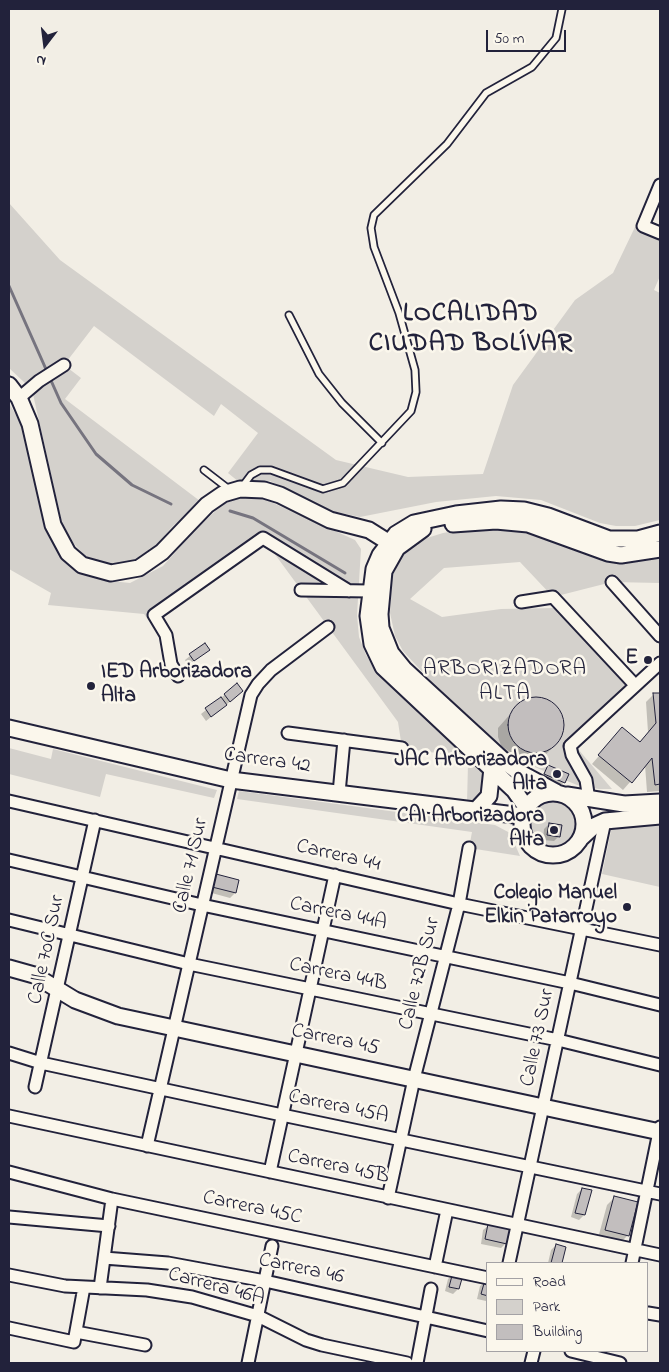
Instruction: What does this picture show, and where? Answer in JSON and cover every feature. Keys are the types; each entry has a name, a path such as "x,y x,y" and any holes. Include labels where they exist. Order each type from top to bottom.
{"street":[{"path":"660,185 643,226 660,233"},
{"path":"19,398 39,381 60,368"},
{"path":"9,386 19,398 30,424 53,525 68,553 82,565 112,573 139,568 162,552 207,505 235,490 264,490 280,495 316,514 368,530 392,545"},
{"path":"660,533 638,539 609,539 588,533 548,516 524,510 501,509 426,519 404,528 374,569 370,591 369,630 376,654 383,667 518,794 524,811 522,829 525,838 539,852 548,855 568,852 594,826 605,821 660,816"},
{"path":"581,838 584,830 583,813 579,805 517,771 502,760 404,669 391,653 382,628 380,600 384,571 392,545 428,527 496,521 528,524 608,553 633,555 660,549"},
{"path":"178,676 171,664 166,635 154,615 263,538 349,591"},
{"path":"612,582 660,636"},
{"path":"301,590 370,591"},
{"path":"521,602 553,598 635,685"},
{"name":"Calle 71 Sur","path":"147,1146 249,704 258,684 271,670 328,627"},
{"path":"589,800 586,780 572,755 570,746 660,663"},
{"name":"Carrera 42","path":"9,728 231,780 476,810 524,811"},
{"path":"288,733 402,748"},
{"path":"339,793 344,740"},
{"path":"476,810 490,796 492,768"},
{"path":"524,811 538,796 561,794 589,800 624,804 660,802"},
{"name":"Carrera 44","path":"9,800 459,904 582,927 660,945"},
{"name":"Calle 70C Sur","path":"35,1087 59,990 95,820"},
{"name":"Calle 73 Sur","path":"509,1262 605,821"},
{"name":"Calle 72B Sur","path":"388,1198 414,1079 459,904 470,848"},
{"name":"Carrera 44A","path":"9,860 202,905 570,983 660,1005"},
{"path":"270,1172 335,875"},
{"name":"Carrera 44B","path":"9,920 189,964 558,1040 660,1066"},
{"name":"Carrera 45","path":"9,969 34,975 90,1007 118,1016 543,1107 660,1130"},
{"name":"Carrera 45A","path":"9,1053 41,1063 660,1194"},
{"name":"Carrera 45B","path":"9,1116 660,1255"},
{"path":"632,1262 660,1130"},
{"name":"Carrera 45C","path":"9,1172 112,1199 487,1278"},
{"path":"100,1288 112,1199"},
{"path":"435,1267 447,1210"},
{"path":"9,1217 109,1226"},
{"path":"248,1363 272,1246"},
{"name":"Carrera 46","path":"104,1258 168,1263 265,1281 487,1331"},
{"name":"Carrera 46A","path":"9,1275 43,1283 147,1290 192,1296 258,1316 306,1340 322,1345 408,1363"},
{"path":"75,1337 84,1287"},
{"path":"418,1363 431,1289"},
{"path":"9,1328 145,1345"},
{"path":"575,1352 620,1363"}],"lane":[{"path":"204,470 235,490 251,475 260,470 272,470 323,489 343,483 410,411 416,392 415,370 400,313 374,247 371,228 374,215 447,144 486,94 532,67 556,38 562,9"},
{"path":"289,315 319,374 342,403 382,443"}],"green space":[{"path":"9,203 60,260 336,460 408,477 483,474 513,385 575,300 613,273 635,227 660,236 660,276 654,290 660,293 660,520 635,526 616,526 600,523 541,500 496,496 436,502 360,517 327,510 270,481 239,482 228,473 258,433 221,404 214,416 94,326 64,365 81,378 65,399 200,501 171,528 151,552 138,559 116,564 103,563 85,556 68,537 61,520 33,394 26,384 9,368"},
{"path":"9,403 21,424 43,514 53,541 73,568 102,580 130,583 163,566 193,532 223,504 240,498 262,498 355,540 361,549 357,615 359,637 366,655 382,678 479,768 484,776 482,795 475,801 467,803 468,764 464,757 402,748 398,722 263,538 147,618 144,614 48,605 51,593 9,569"},
{"path":"519,527 576,546 660,549 660,583 612,582 553,597 520,562 444,568 410,599 442,617 501,609 556,608 636,694 578,749 612,789 577,785 528,764 496,742 426,676 403,651 395,636 390,613 392,576 407,548 427,538 443,533 472,528"},
{"path":"9,748 51,759 53,749 217,790 214,798 106,774 100,797 9,774"},
{"path":"239,791 495,825 510,833 520,856 469,848 472,832 237,799"},
{"path":"548,800 556,800 565,804 571,810 575,823 571,836 565,842 556,846 548,846 539,842 533,836 529,827 529,819 533,810 539,804"},
{"path":"660,824 660,887 602,874 612,826"}],"building":[{"path":"205,643 210,650 194,661 189,654"},
{"path":"237,683 243,691 230,702 224,694"},
{"path":"653,693 660,693 660,784 655,785 652,758 632,783 598,755 622,727 640,742 656,723"},
{"path":"221,697 227,705 211,717 205,708"},
{"path":"530,697 542,697 552,701 560,709 564,725 560,741 552,749 542,753 530,753 520,749 512,741 508,731 508,719 512,709 520,701"},
{"name":"JAC Arborizadora Alta","path":"548,765 569,774 565,783 544,774"},
{"name":"CAI Arborizadora Alta","path":"549,823 562,825 560,837 547,835"},
{"path":"216,874 239,880 236,893 212,887"},
{"path":"582,1188 592,1190 585,1215 575,1213"},
{"path":"614,1196 638,1202 629,1236 605,1230"},
{"path":"488,1224 510,1229 507,1244 485,1239"},
{"path":"556,1244 566,1247 562,1262 551,1262"},
{"path":"453,1272 463,1275 459,1289 449,1287"},
{"path":"485,1280 487,1281 487,1296 481,1294"}],"waterway":[{"path":"9,286 61,403 96,454 132,485 171,504"},
{"path":"230,511 253,518 345,573"}],"place":[{"name":"E","path":"648,660"},
{"name":"IED Arborizadora Alta","path":"91,686"},
{"name":"JAC Arborizadora Alta","path":"557,774"},
{"name":"CAI Arborizadora Alta","path":"554,830"},
{"name":"Colegio Manuel Elkin Patarroyo","path":"627,907"}],"district":[{"name":"LOCALIDAD CIUDAD BOLÍVAR","path":"471,331"},
{"name":"ARBORIZADORA ALTA","path":"505,682"}]}
